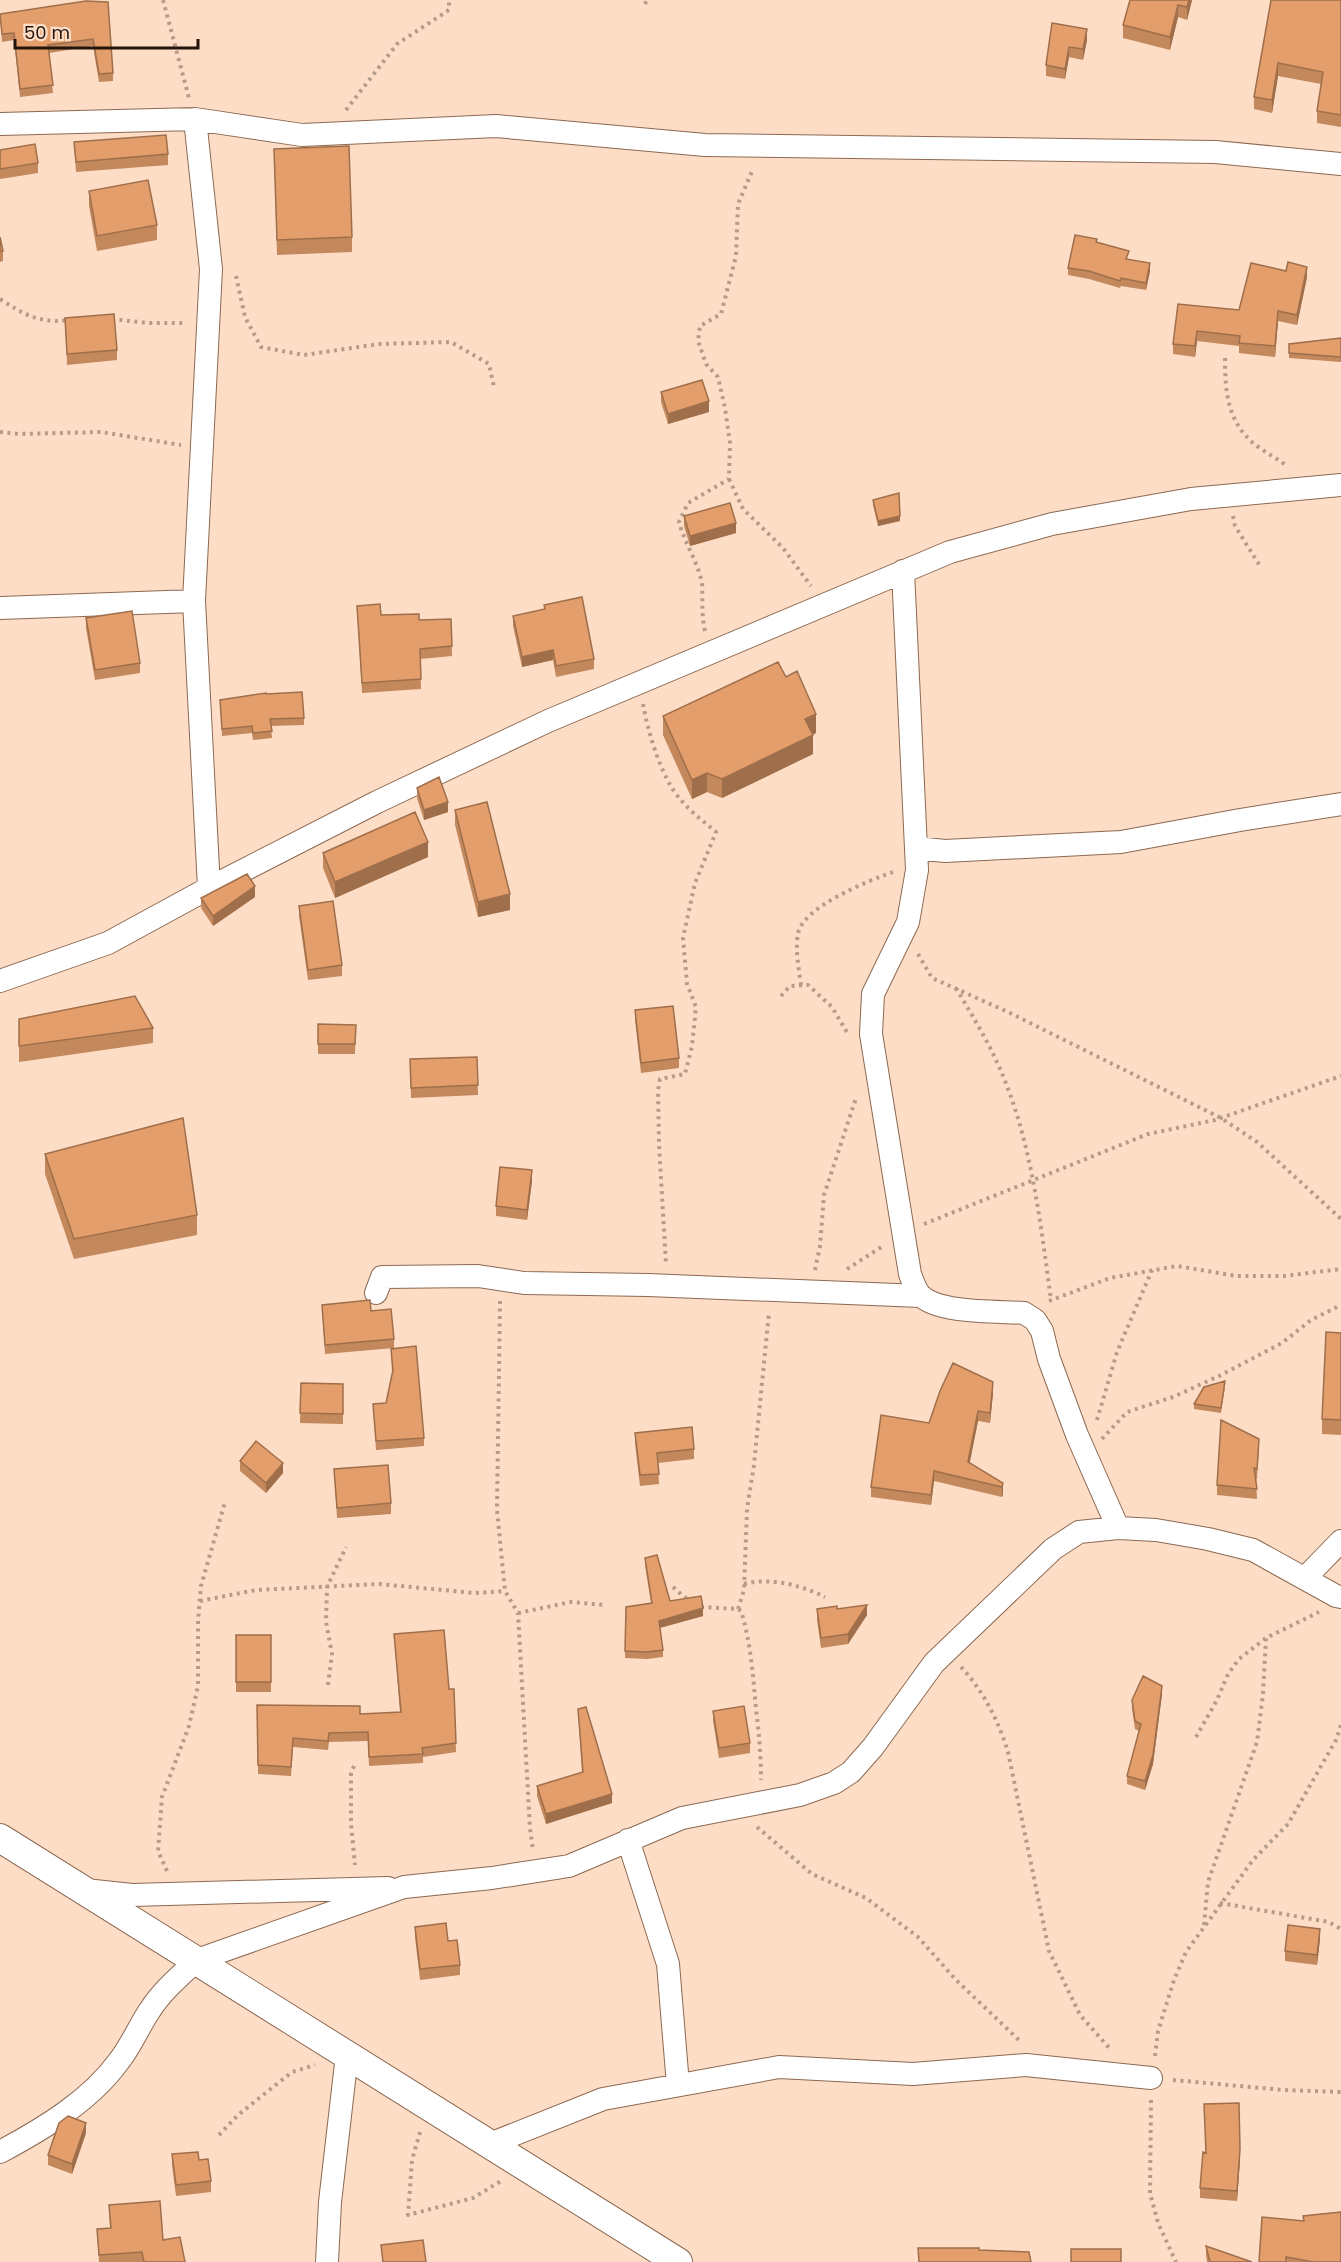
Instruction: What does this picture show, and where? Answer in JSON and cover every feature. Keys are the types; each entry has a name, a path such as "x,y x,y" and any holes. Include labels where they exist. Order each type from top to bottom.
{"street":[{"path":"0,124 195,119 302,135 496,126 705,145 1215,152 1341,164"},
{"path":"195,119 211,269 194,601 209,888"},
{"path":"0,981 108,944 209,888 377,802 548,721 950,552 1052,524 1191,499 1341,484"},
{"path":"903,571 917,870 908,922 873,994 871,1034 910,1275 921,1296"},
{"path":"0,608 194,601"},
{"path":"916,853 1121,842 1240,819 1341,804"},
{"path":"376,1293 382,1277 478,1276 524,1283 921,1296 946,1308 1024,1313 1035,1320 1042,1331 1049,1359 1088,1461 1118,1528"},
{"path":"82,1889 132,1895 404,1887 536,1872 582,1862 682,1818 800,1795 834,1784 851,1772 873,1747 934,1663 1053,1549 1079,1532 1118,1528 1156,1530 1253,1550 1341,1597"},
{"path":"1306,1578 1341,1541"},
{"path":"0,1838 678,2262"},
{"path":"628,1840 668,1964 678,2085"},
{"path":"0,2152 34,2134 93,2090 120,2061 152,2007 172,1983 197,1960 404,1887"},
{"path":"327,2262 330,2202 347,2055"},
{"path":"490,2145 603,2099 779,2067 913,2074 1026,2065 1151,2078"}],"path":[{"path":"163,0 195,119"},
{"path":"328,134 397,44 449,10 449,0"},
{"path":"765,145 763,154 751,171 738,204 736,256 721,314 700,326 698,341 706,364 718,377 730,443 729,479 743,509 783,548 805,576 822,605"},
{"path":"211,269 235,273 245,317 261,347 304,355 379,344 451,342 489,364 494,387"},
{"path":"0,299 28,316 56,322 78,319"},
{"path":"108,318 148,323 207,324"},
{"path":"1225,358 1225,392 1233,417 1252,443 1286,465 1311,488"},
{"path":"0,432 19,434 101,432 201,448"},
{"path":"710,652 701,615 702,582 683,539 679,522 688,503 729,479"},
{"path":"1227,496 1235,526 1260,566"},
{"path":"640,682 647,725 664,771 679,798 716,832 695,883 683,938 687,984 696,1007 692,1046 685,1074 660,1079 658,1091 664,1246 669,1286"},
{"path":"801,985 798,932 809,915 867,881 899,870 916,853"},
{"path":"904,931 932,978 1221,1118 1257,1142 1341,1219"},
{"path":"781,996 790,986 808,985 832,1007 848,1036"},
{"path":"956,988 997,1061 1021,1128 1037,1198 1051,1300"},
{"path":"811,1292 903,1233 1032,1180 1148,1134 1221,1118 1341,1076"},
{"path":"811,1292 820,1246 824,1194 860,1088"},
{"path":"1024,1313 1051,1300 1110,1278 1177,1266 1237,1276 1284,1276 1341,1269"},
{"path":"1088,1461 1117,1352 1152,1270"},
{"path":"500,1279 497,1510 505,1591 518,1613 530,1829 536,1872"},
{"path":"762,1801 760,1739 754,1678 743,1618 738,1609 744,1584 747,1509 754,1465 772,1290"},
{"path":"1088,1461 1098,1444 1127,1412 1173,1397 1219,1376 1282,1343 1311,1320 1341,1305"},
{"path":"177,1894 158,1851 162,1797 189,1726 198,1686 198,1621 201,1586 225,1502"},
{"path":"328,1685 332,1654 326,1622 327,1587 346,1547"},
{"path":"744,1584 760,1580 814,1591 825,1597"},
{"path":"200,1601 256,1590 379,1584 475,1593 505,1591"},
{"path":"673,1587 698,1607 738,1609"},
{"path":"518,1613 571,1602 604,1605"},
{"path":"1196,1737 1217,1700 1228,1674 1239,1659 1266,1638 1321,1611"},
{"path":"1204,1925 1208,1882 1257,1742 1263,1694 1266,1638"},
{"path":"946,1652 970,1676 1000,1726 1008,1752 1049,1951 1080,2014 1108,2045 1125,2075"},
{"path":"1176,2262 1158,2223 1150,2193 1151,2078 1158,2031 1174,1980 1186,1952 1253,1860 1288,1824 1332,1749 1341,1725"},
{"path":"354,1767 351,1773 353,1862 364,1888"},
{"path":"738,1806 764,1834 812,1874 866,1898 918,1937 956,1980 1011,2034 1051,2068"},
{"path":"1220,1903 1329,1922 1341,1929"},
{"path":"219,2135 238,2115 292,2072 347,2055"},
{"path":"1151,2078 1284,2090 1341,2092"},
{"path":"428,2105 412,2160 408,2215 473,2198 526,2167"}],"building":[{"path":"1130,0 1189,0 1187,7 1178,5 1170,37 1123,25"},
{"path":"1271,0 1341,0 1341,115 1317,111 1323,72 1278,63 1272,100 1254,97"},
{"path":"86,1 108,2 113,73 99,74 93,39 48,45 53,85 20,89 14,33 2,34 0,14"},
{"path":"1052,23 1087,29 1083,49 1069,47 1065,69 1046,65"},
{"path":"166,135 168,154 76,162 74,142"},
{"path":"35,144 38,163 0,169 0,150"},
{"path":"349,146 352,237 277,240 274,149"},
{"path":"148,180 157,225 97,236 89,191"},
{"path":"1075,235 1097,239 1096,242 1129,251 1126,259 1150,263 1146,283 1121,278 1120,281 1089,271 1068,268"},
{"path":"1288,262 1307,267 1297,315 1278,311 1275,346 1239,343 1240,336 1197,331 1195,346 1173,344 1178,304 1239,310 1251,263 1286,271"},
{"path":"114,314 117,350 67,354 65,318"},
{"path":"1341,338 1341,357 1289,353 1289,344"},
{"path":"702,380 709,401 668,414 661,392"},
{"path":"899,493 900,516 878,521 873,500"},
{"path":"730,503 736,523 690,536 684,516"},
{"path":"582,597 594,659 556,666 553,650 522,657 513,616 545,609 544,605"},
{"path":"380,604 381,615 419,614 419,620 451,619 452,646 420,649 421,679 362,683 357,606"},
{"path":"132,611 140,663 95,670 86,618"},
{"path":"778,662 786,677 797,671 816,714 805,719 813,735 722,779 707,773 692,780 663,716"},
{"path":"302,692 304,718 270,719 272,731 253,733 252,726 222,729 220,700 266,693"},
{"path":"439,777 448,802 424,810 417,788"},
{"path":"487,802 510,894 478,902 455,810"},
{"path":"415,812 428,842 335,882 323,853"},
{"path":"247,874 255,886 213,916 201,898"},
{"path":"333,901 342,965 308,970 299,906"},
{"path":"135,996 153,1028 19,1046 19,1019"},
{"path":"673,1006 679,1058 641,1063 635,1010"},
{"path":"318,1024 356,1025 355,1044 318,1044"},
{"path":"477,1057 478,1085 411,1088 410,1059"},
{"path":"183,1118 197,1215 74,1239 45,1154"},
{"path":"500,1167 532,1170 527,1210 496,1206"},
{"path":"370,1300 371,1311 391,1309 394,1339 325,1345 322,1305"},
{"path":"1326,1332 1341,1333 1341,1420 1322,1419"},
{"path":"416,1346 424,1438 376,1441 373,1404 386,1403 393,1370 391,1349"},
{"path":"953,1363 993,1382 990,1413 978,1411 968,1462 1003,1483 1002,1487 934,1471 931,1495 871,1487 881,1415 929,1423"},
{"path":"1225,1381 1221,1408 1194,1404 1204,1387"},
{"path":"301,1383 343,1384 343,1414 300,1413"},
{"path":"1221,1420 1259,1439 1257,1469 1254,1468 1257,1489 1217,1485"},
{"path":"692,1427 694,1449 657,1453 659,1474 640,1475 635,1433"},
{"path":"256,1441 283,1463 266,1483 240,1461"},
{"path":"388,1465 391,1503 337,1508 334,1469"},
{"path":"657,1555 670,1601 701,1596 703,1608 659,1621 663,1650 625,1651 626,1607 652,1603 645,1558"},
{"path":"867,1605 848,1634 821,1638 817,1609"},
{"path":"444,1630 449,1689 454,1689 456,1743 422,1748 423,1754 369,1757 368,1732 329,1733 328,1741 293,1738 291,1767 258,1765 257,1705 360,1706 360,1714 401,1712 394,1634"},
{"path":"236,1635 271,1635 271,1682 236,1682"},
{"path":"1143,1676 1162,1686 1153,1755 1145,1781 1127,1776 1141,1724 1135,1721 1132,1700"},
{"path":"744,1706 750,1743 719,1748 713,1711"},
{"path":"586,1707 612,1794 546,1814 537,1786 583,1772 578,1709"},
{"path":"446,1923 448,1941 457,1940 460,1965 420,1969 415,1927"},
{"path":"1288,1925 1320,1929 1317,1955 1285,1951"},
{"path":"1239,2103 1240,2149 1237,2191 1200,2188 1203,2152 1206,2153 1204,2104"},
{"path":"68,2116 86,2123 72,2164 48,2155 59,2123"},
{"path":"198,2152 199,2160 208,2159 211,2181 176,2185 172,2154"},
{"path":"160,2201 163,2240 180,2237 185,2262 144,2262 142,2252 99,2255 97,2229 111,2228 109,2205"},
{"path":"1341,2212 1341,2262 1313,2262 1286,2257 1286,2262 1259,2262 1262,2217 1304,2221 1303,2216"},
{"path":"423,2240 426,2262 383,2262 381,2245"},
{"path":"1206,2246 1252,2262 1210,2262"},
{"path":"918,2248 979,2248 979,2250 1029,2252 1031,2262 919,2262"},
{"path":"1071,2249 1121,2249 1121,2262 1071,2262"}]}
